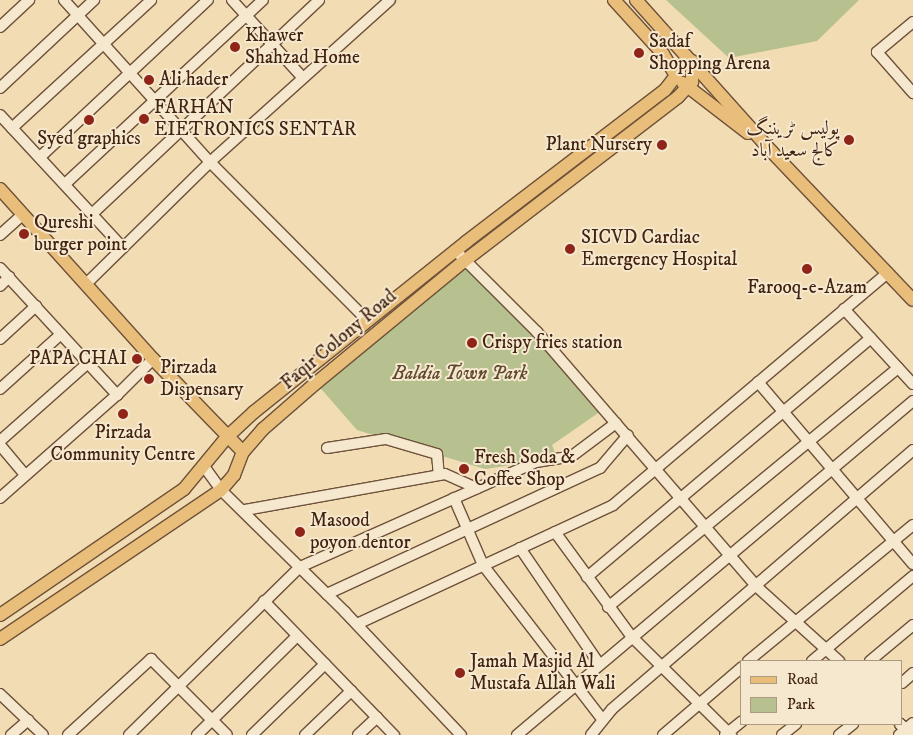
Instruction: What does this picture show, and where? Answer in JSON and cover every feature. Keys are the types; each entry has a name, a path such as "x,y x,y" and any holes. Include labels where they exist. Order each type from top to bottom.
{"main road":[{"path":"614,0 668,59 676,76 772,152"},
{"path":"636,0 772,152 913,300"},
{"path":"689,88 694,74 692,62"},
{"name":"Faqir Colony Road","path":"0,615 184,489 227,437 367,320 455,250 665,90 676,76"},
{"name":"Faqir Colony Road","path":"0,639 221,490 234,475 243,452 263,429 316,383 463,262 689,88"},
{"path":"0,189 153,358 243,452"}],"street":[{"path":"0,27 29,0"},
{"path":"64,0 210,162 367,320"},
{"path":"0,88 94,0"},
{"path":"12,128 151,0"},
{"path":"40,158 208,0"},
{"path":"232,0 303,78"},
{"path":"64,184 263,0"},
{"path":"92,214 318,0"},
{"path":"87,284 210,162 390,0"},
{"path":"913,22 877,52 913,93"},
{"path":"0,115 123,248"},
{"path":"0,235 23,214"},
{"path":"455,250 463,262 537,332 656,467 756,586 796,620 837,660"},
{"path":"0,268 116,395"},
{"path":"357,624 613,505 888,273"},
{"path":"0,286 9,277"},
{"path":"0,338 36,306"},
{"path":"844,309 913,384"},
{"path":"0,389 61,334"},
{"path":"587,577 871,338"},
{"path":"0,498 116,395 153,358"},
{"path":"0,441 88,363"},
{"path":"608,607 898,368"},
{"path":"758,382 856,500 913,564"},
{"path":"517,735 631,636 913,401"},
{"path":"129,735 300,567 536,462 572,456 616,423"},
{"path":"328,594 600,468 628,435"},
{"path":"327,448 386,439 437,454 439,475"},
{"path":"0,445 26,475"},
{"path":"591,735 602,719 913,450"},
{"path":"203,465 221,490 245,510 328,594 461,735"},
{"path":"245,510 445,474 477,488"},
{"path":"454,498 483,565 602,719"},
{"path":"749,660 913,525"},
{"path":"555,532 608,607 660,668 700,704 728,734 740,723"},
{"path":"520,548 599,664"},
{"path":"813,660 913,576"},
{"path":"264,602 394,735"},
{"path":"871,660 913,625"},
{"path":"197,735 298,636"},
{"path":"68,735 151,658 227,735"},
{"path":"252,735 325,664"},
{"path":"663,735 740,669"},
{"path":"903,682 913,673"},
{"path":"305,735 351,691"},
{"path":"0,694 43,735"},
{"path":"358,735 377,717"},
{"path":"11,735 28,720"},
{"path":"782,735 795,725"},
{"path":"839,735 852,725"}],"green space":[{"path":"666,0 859,0 817,41 729,58"},
{"name":"Baldia Town Park","path":"463,262 604,409 552,445 557,458 485,469 357,430 316,383"}],"place":[{"name":"Khawer Shahzad Home","path":"235,47"},
{"name":"Sadaf Shopping Arena","path":"639,53"},
{"name":"Ali hader","path":"149,80"},
{"name":"FARHAN EIETRONICS SENTAR","path":"144,119"},
{"name":"Syed graphics","path":"89,120"},
{"name":"پولیس ٹریننگ کالج سعید آباد","path":"849,140"},
{"name":"Plant Nursery","path":"662,145"},
{"name":"Qureshi burger point","path":"24,234"},
{"name":"SICVD Cardiac Emergency Hospital","path":"570,249"},
{"name":"Farooq-e-Azam","path":"807,269"},
{"name":"Crispy fries station","path":"472,343"},
{"name":"PAPA CHAI","path":"137,359"},
{"name":"Pirzada Dispensary","path":"149,379"},
{"name":"Pirzada Community Centre","path":"123,414"},
{"name":"Fresh Soda & Coffee Shop","path":"464,469"},
{"name":"Masood poyon dentor","path":"300,532"},
{"name":"Jamah Masjid Al Mustafa Allah Wali","path":"460,673"}]}
